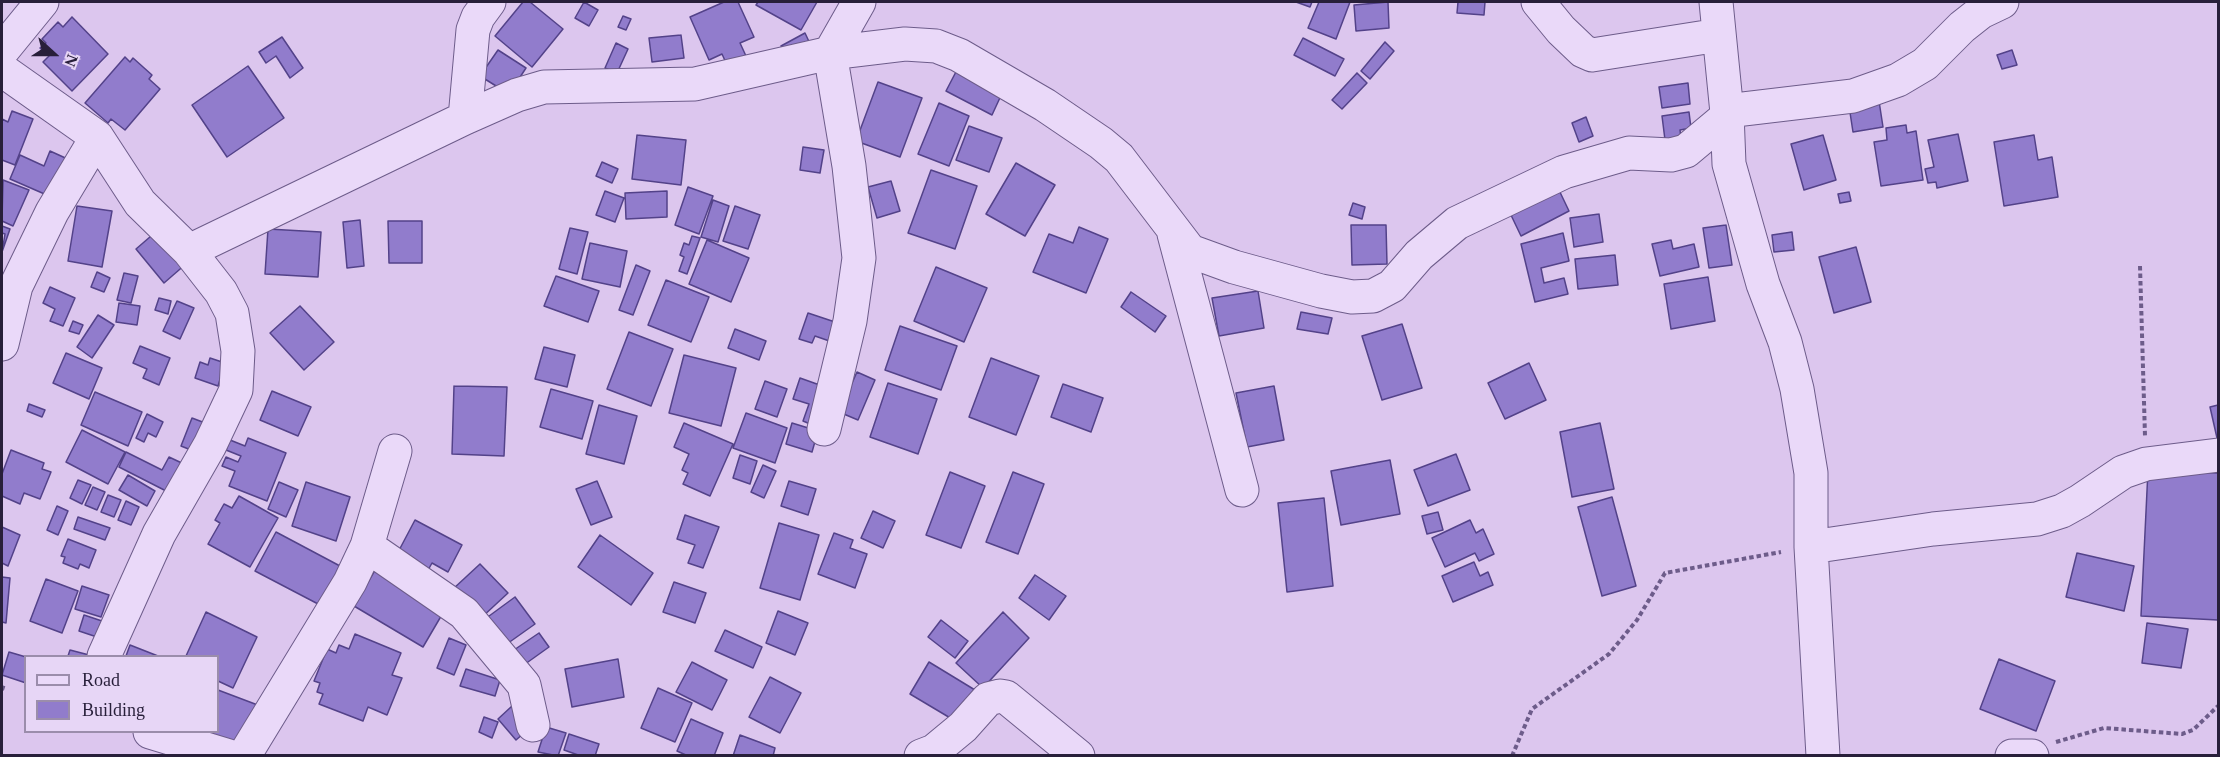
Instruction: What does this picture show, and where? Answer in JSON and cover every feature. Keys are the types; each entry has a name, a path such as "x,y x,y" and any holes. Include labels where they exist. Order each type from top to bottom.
{"street":[{"path":"2,51 42,2"},
{"path":"465,118 473,30 489,2"},
{"path":"824,429 850,321 859,258 850,176 830,53 859,2"},
{"path":"1538,2 1561,30 1583,51 1592,55 1719,35"},
{"path":"1716,2 1727,113 1729,164 1763,284 1785,342 1797,388 1811,473 1811,547 1823,756"},
{"path":"189,251 465,118 517,95 544,87 695,84 830,53 905,44 936,46 959,55 1045,105 1119,158 1174,234 1190,251 1234,267 1321,291 1352,297 1373,296 1392,286 1419,255 1457,223 1564,172 1629,153 1671,155 1686,151 1727,113 1756,105 1853,96 1898,80 1925,64 1962,27 1982,12 2002,2"},
{"path":"2,70 97,137 140,203 189,251 221,292 232,313 238,351 236,390 210,445 159,534 105,655"},
{"path":"2,344 16,286 52,212 97,137"},
{"path":"1174,234 1242,490"},
{"path":"244,756 350,582 367,546 395,451"},
{"path":"1811,547 1933,529 2037,519 2062,511 2123,471 2146,464 2218,455"},
{"path":"367,546 464,613 524,685 533,725"},
{"path":"921,756 934,751 963,727 988,699 1000,696 1006,697 1078,756"},
{"path":"153,733 229,756"},
{"path":"2012,756 2032,756"}],"path":[{"path":"2140,266 2146,464"},
{"path":"1512,756 1532,709 1609,654 1637,620 1665,573 1811,547"},
{"path":"2,690 4,684"},
{"path":"2028,755 2067,737 2104,728 2182,734 2193,730 2218,706"}],"building":[{"path":"523,2 530,2 563,29 532,67 495,36"},
{"path":"584,2 598,10 589,26 575,18"},
{"path":"724,2 738,2 754,37 740,43 746,56 727,65 722,54 709,60 690,17"},
{"path":"758,2 817,2 801,30 756,5"},
{"path":"1296,2 1312,2 1310,7"},
{"path":"1319,2 1350,2 1336,39 1308,28"},
{"path":"1388,2 1389,28 1356,31 1354,5"},
{"path":"1458,2 1485,2 1484,15 1457,13"},
{"path":"623,16 631,19 626,30 618,27"},
{"path":"72,17 108,54 72,91 43,62 49,56 40,48 46,43 42,39 58,22 63,27"},
{"path":"805,33 812,48 789,60 781,46"},
{"path":"681,35 684,58 652,62 649,38"},
{"path":"282,37 303,68 290,78 276,56 266,63 259,52"},
{"path":"1303,38 1344,59 1335,76 1294,55"},
{"path":"1385,42 1394,51 1370,79 1361,71"},
{"path":"616,43 628,49 617,73 605,68"},
{"path":"498,50 526,68 509,94 480,76"},
{"path":"2012,50 2017,65 2002,69 1997,55"},
{"path":"125,57 130,62 133,58 152,75 149,79 160,89 125,130 111,119 108,123 85,103"},
{"path":"248,66 284,118 227,157 192,105"},
{"path":"959,66 1004,89 992,115 946,91"},
{"path":"1357,73 1367,83 1342,109 1332,100"},
{"path":"878,82 922,98 900,157 856,141"},
{"path":"1688,83 1690,104 1662,108 1659,87"},
{"path":"1879,101 1883,127 1853,132 1849,106"},
{"path":"939,103 969,116 949,166 918,154"},
{"path":"12,111 33,119 15,165 2,160 2,119 8,122"},
{"path":"1689,112 1691,128 1680,130 1682,146 1666,148 1662,116"},
{"path":"1586,117 1593,136 1579,142 1572,123"},
{"path":"1906,125 1907,133 1916,131 1923,180 1881,186 1874,142 1887,140 1886,128"},
{"path":"969,126 1002,138 989,172 956,160"},
{"path":"1958,134 1968,181 1937,188 1936,182 1928,183 1925,169 1934,167 1928,140"},
{"path":"637,135 686,140 681,185 632,179"},
{"path":"1823,135 1836,180 1804,190 1791,144"},
{"path":"2034,135 2038,160 2052,157 2058,197 2004,206 1994,142"},
{"path":"803,147 824,150 820,173 800,170"},
{"path":"50,151 72,161 56,199 10,179 20,155 44,166"},
{"path":"602,162 618,169 612,183 596,176"},
{"path":"1016,163 1055,185 1025,236 986,214"},
{"path":"931,170 977,186 955,249 908,233"},
{"path":"3,180 29,190 13,226 2,221"},
{"path":"891,181 900,211 877,218 868,187"},
{"path":"688,187 713,196 699,234 675,225"},
{"path":"1558,188 1569,211 1521,236 1510,213"},
{"path":"605,191 624,198 615,222 596,215"},
{"path":"667,191 667,217 626,219 625,193"},
{"path":"1849,192 1851,201 1840,203 1838,194"},
{"path":"713,200 729,206 718,242 701,237"},
{"path":"1353,203 1365,207 1362,219 1349,215"},
{"path":"77,206 112,211 102,267 68,261"},
{"path":"735,206 760,215 748,249 723,241"},
{"path":"1599,214 1603,242 1574,247 1570,218"},
{"path":"360,220 364,266 347,268 343,222"},
{"path":"388,221 422,221 422,263 389,263"},
{"path":"1351,225 1386,225 1387,264 1352,265"},
{"path":"1726,225 1732,265 1709,268 1703,228"},
{"path":"2,226 10,229 2,252 5,234 2,233"},
{"path":"1079,227 1108,239 1086,293 1033,272 1049,234 1073,243"},
{"path":"570,228 588,232 577,274 559,269"},
{"path":"268,229 321,232 318,277 265,274"},
{"path":"158,230 187,263 164,283 136,249"},
{"path":"1792,232 1794,250 1774,252 1772,235"},
{"path":"1563,233 1569,261 1541,268 1544,283 1564,278 1568,294 1535,302 1521,244"},
{"path":"692,236 700,238 687,274 679,271 684,257 680,255 684,243 689,245"},
{"path":"707,240 749,258 731,302 689,284"},
{"path":"1671,240 1673,249 1694,244 1699,267 1660,276 1652,244"},
{"path":"590,243 627,251 620,287 582,279"},
{"path":"1856,247 1871,302 1834,313 1819,257"},
{"path":"1615,255 1618,285 1578,289 1575,259"},
{"path":"636,265 650,271 633,315 619,310"},
{"path":"936,267 987,288 964,342 914,321"},
{"path":"97,272 110,278 104,292 91,287"},
{"path":"124,273 138,276 131,303 117,300"},
{"path":"556,276 599,291 588,322 544,306"},
{"path":"1708,277 1715,321 1671,329 1664,284"},
{"path":"666,280 709,297 691,342 648,325"},
{"path":"50,287 75,298 63,326 50,321 55,309 43,303"},
{"path":"1258,291 1264,328 1219,336 1212,298"},
{"path":"1131,292 1166,316 1155,332 1121,307"},
{"path":"159,298 171,301 168,314 155,310"},
{"path":"177,301 194,308 180,339 163,331"},
{"path":"119,303 140,306 137,325 116,322"},
{"path":"300,306 334,342 304,370 270,333"},
{"path":"1301,312 1332,318 1328,334 1297,329"},
{"path":"808,313 844,325 838,344 815,336 812,343 799,339"},
{"path":"98,315 114,325 92,358 77,347"},
{"path":"73,321 83,325 79,334 69,331"},
{"path":"1402,324 1422,388 1382,400 1362,336"},
{"path":"900,326 957,346 941,390 885,370"},
{"path":"735,329 766,341 759,360 728,348"},
{"path":"629,332 673,349 651,406 607,389"},
{"path":"140,346 170,358 159,385 143,378 147,369 133,363"},
{"path":"544,347 575,355 567,387 535,379"},
{"path":"66,353 102,368 89,399 53,383"},
{"path":"684,355 736,368 721,426 669,413"},
{"path":"210,358 225,363 218,386 195,378 200,362 208,365"},
{"path":"991,358 1039,376 1016,435 969,417"},
{"path":"1529,363 1546,400 1505,419 1488,383"},
{"path":"857,372 875,380 858,420 839,412"},
{"path":"800,378 828,388 815,426 803,421 809,404 793,399"},
{"path":"765,381 787,389 777,417 755,409"},
{"path":"888,383 937,399 918,454 870,437"},
{"path":"1063,384 1103,398 1091,432 1051,417"},
{"path":"454,386 507,387 504,456 452,454"},
{"path":"1274,386 1284,440 1247,447 1236,393"},
{"path":"551,389 593,401 582,439 540,427"},
{"path":"272,391 311,407 298,436 260,420"},
{"path":"95,392 142,412 128,446 81,425"},
{"path":"29,404 45,410 42,417 27,411"},
{"path":"599,405 637,416 624,464 586,454"},
{"path":"2218,405 2218,438 2217,438 2210,407"},
{"path":"746,413 787,428 775,463 733,448"},
{"path":"147,414 163,422 156,437 148,433 144,442 136,438"},
{"path":"192,418 213,426 201,454 181,446"},
{"path":"684,423 733,444 710,496 683,484 688,473 682,470 689,454 674,447"},
{"path":"792,423 818,431 812,452 786,444"},
{"path":"1600,423 1614,489 1572,497 1560,432"},
{"path":"82,430 125,452 108,484 66,462"},
{"path":"248,438 286,453 267,501 229,486 235,471 222,466 226,457 238,462 241,456 226,450 230,440 245,446"},
{"path":"11,450 44,463 42,469 51,472 40,499 24,493 20,504 2,496 2,474"},
{"path":"126,452 162,470 169,457 186,465 172,494 119,467"},
{"path":"1456,454 1470,490 1428,506 1414,470"},
{"path":"740,455 757,461 750,484 733,478"},
{"path":"1390,460 1400,514 1341,525 1331,471"},
{"path":"763,465 776,471 764,498 751,492"},
{"path":"2148,470 2218,473 2218,620 2141,616"},
{"path":"950,472 985,486 961,548 926,535"},
{"path":"1013,472 1044,484 1018,554 986,542"},
{"path":"128,475 155,491 147,506 119,490"},
{"path":"78,480 91,485 82,504 70,498"},
{"path":"597,481 612,517 591,525 576,489"},
{"path":"789,481 816,489 808,515 781,506"},
{"path":"279,482 298,490 286,517 268,509"},
{"path":"306,482 350,497 336,541 292,526"},
{"path":"93,487 105,492 97,510 85,505"},
{"path":"108,495 121,500 114,517 101,512"},
{"path":"239,496 278,518 250,567 208,544 220,523 215,520 224,504 232,508"},
{"path":"1612,497 1636,586 1602,596 1578,507"},
{"path":"1324,498 1333,586 1287,592 1278,503"},
{"path":"126,501 139,507 131,525 118,520"},
{"path":"57,506 68,511 58,535 47,530"},
{"path":"873,511 895,521 883,548 861,538"},
{"path":"1438,512 1443,530 1427,534 1422,516"},
{"path":"685,515 719,527 703,568 688,563 695,545 677,539"},
{"path":"78,517 110,528 105,540 74,529"},
{"path":"415,520 462,545 448,572 432,563 427,572 396,556"},
{"path":"1470,520 1476,533 1483,529 1494,554 1479,561 1475,553 1445,567 1432,538"},
{"path":"779,523 819,535 800,600 760,588"},
{"path":"2,527 20,535 8,566 2,563"},
{"path":"276,532 340,566 320,605 255,571"},
{"path":"834,533 853,540 850,548 867,554 855,588 818,574"},
{"path":"600,535 653,573 631,605 578,567"},
{"path":"68,539 96,550 89,568 80,564 78,569 63,563 65,557 61,556"},
{"path":"2077,553 2134,566 2124,611 2066,597"},
{"path":"1474,562 1480,576 1488,572 1493,585 1453,602 1442,576"},
{"path":"480,564 508,593 481,618 453,589"},
{"path":"378,565 447,606 423,647 354,606"},
{"path":"1035,575 1066,596 1049,620 1019,598"},
{"path":"2,577 10,578 6,623 2,622"},
{"path":"46,579 78,591 62,633 30,621"},
{"path":"674,582 706,593 695,623 663,612"},
{"path":"82,586 109,595 101,617 75,609"},
{"path":"515,597 535,624 504,646 485,619"},
{"path":"778,611 808,623 795,655 766,643"},
{"path":"206,612 257,637 233,688 219,681 219,655 186,655"},
{"path":"1003,612 1029,638 983,688 956,663"},
{"path":"84,615 102,621 97,637 79,631"},
{"path":"941,620 968,641 955,658 928,637"},
{"path":"2147,623 2188,629 2181,668 2142,663"},
{"path":"725,630 762,647 753,668 715,651"},
{"path":"539,633 549,647 521,667 511,652"},
{"path":"355,634 401,653 392,675 402,678 387,715 368,707 363,721 319,704 323,694 317,692 320,683 314,681 327,649 336,653 339,645 349,649"},
{"path":"449,638 466,645 454,675 437,668"},
{"path":"130,645 155,655 126,655"},
{"path":"70,650 89,655 68,655"},
{"path":"9,652 24,656 24,682 2,675"},
{"path":"618,659 624,697 572,707 565,669"},
{"path":"1999,659 2055,681 2036,731 1980,709"},
{"path":"692,662 727,680 712,710 676,692"},
{"path":"929,662 975,690 957,722 910,694"},
{"path":"466,669 500,680 495,696 460,686"},
{"path":"770,677 801,693 780,733 749,717"},
{"path":"658,688 692,703 675,742 641,728"},
{"path":"219,690 263,707 245,754 188,733 219,733"},
{"path":"512,706 531,727 516,740 498,719"},
{"path":"484,717 498,722 492,738 479,732"},
{"path":"691,719 723,733 714,756 688,756 677,751"},
{"path":"546,727 566,733 558,756 538,752"},
{"path":"569,734 599,744 595,756 581,756 564,750"},
{"path":"740,735 775,748 773,756 733,756"}]}
